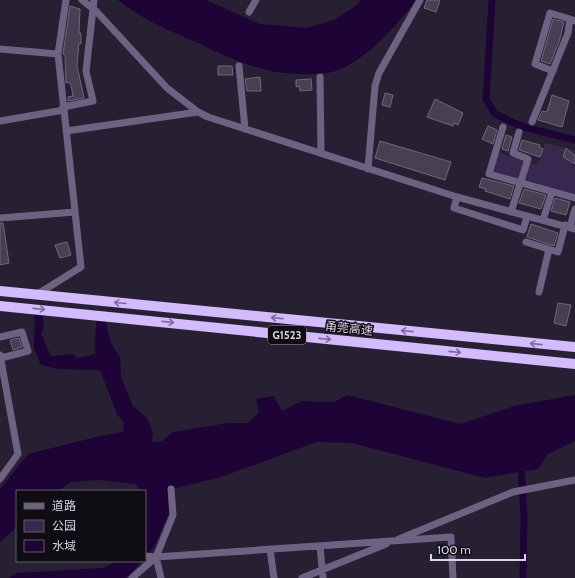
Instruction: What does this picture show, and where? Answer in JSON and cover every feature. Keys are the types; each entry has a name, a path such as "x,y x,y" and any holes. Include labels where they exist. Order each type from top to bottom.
{"highway":[{"name":"甬莞高速","path":"0,292 575,347"},
{"name":"甬莞高速","path":"0,306 575,364"}],"street":[{"path":"36,295 81,267 58,54 66,0"},
{"path":"82,0 93,9 167,88 198,112 245,129 457,197 527,217 570,227"},
{"path":"0,121 93,101 86,71 94,0"},
{"path":"249,12 256,0"},
{"path":"368,169 375,86 379,73 420,0"},
{"path":"532,122 553,71 573,20 550,13 535,64 553,71"},
{"path":"0,50 58,54"},
{"path":"239,66 245,129"},
{"path":"320,77 321,153"},
{"path":"66,131 198,112"},
{"path":"503,127 489,174 575,198"},
{"path":"511,212 528,159 513,153 519,132"},
{"path":"543,220 552,192"},
{"path":"457,197 454,208 523,230 527,217"},
{"path":"526,242 558,252 570,227 575,209"},
{"path":"0,218 75,212"},
{"path":"539,292 549,249"},
{"path":"0,337 22,332 28,351 0,358"},
{"path":"0,355 18,454 0,479"},
{"path":"302,578 513,492 575,480"},
{"path":"150,556 173,515 171,489"},
{"path":"150,556 451,537 453,578"},
{"path":"320,546 323,578"},
{"path":"270,549 274,578"},
{"path":"150,556 161,578"},
{"path":"132,578 145,562"}],"green space":[{"path":"545,143 566,148 563,157 566,159 571,149 575,151 575,158 572,166 575,167 575,196 523,182 528,163 536,165 540,160"},
{"path":"498,152 525,162 520,181 492,172"}],"water":[{"path":"118,0 206,0 260,24 306,28 334,20 357,5 361,0 416,0 390,31 367,53 355,61 332,72 293,74 271,71 243,63 156,24 136,13"},
{"path":"35,309 42,310 44,327 41,334 51,356 72,354 78,358 95,354 96,315 105,318 110,341 120,358 121,377 133,406 147,418 153,432 152,442 162,441 173,432 228,423 248,423 259,413 256,399 274,396 282,411 302,401 334,402 347,395 461,424 514,406 575,395 575,441 548,454 538,469 485,478 352,443 317,442 221,477 168,490 169,513 154,547 146,556 146,490 139,490 136,484 98,480 71,482 60,490 16,490 16,528 0,542 0,489 28,454 96,437 123,432 124,423 117,414 100,370 57,369 41,365 34,348"},
{"path":"116,562 141,562 129,576 125,578 9,578 17,573 103,568"}],"building":[{"path":"427,0 440,0 436,12 424,8"},
{"path":"70,6 80,9 79,33 81,33 81,44 79,43 77,66 84,98 68,101 68,97 73,96 71,85 69,82 66,83 65,56 63,54"},
{"path":"553,19 564,22 559,42 550,64 541,61"},
{"path":"218,66 232,66 233,75 218,75"},
{"path":"260,77 261,91 247,91 245,79"},
{"path":"311,79 312,90 300,91 299,86 296,87 296,80"},
{"path":"385,93 393,95 390,107 382,105"},
{"path":"552,95 569,101 562,127 538,120 542,111 547,112"},
{"path":"435,99 463,113 458,125 454,123 453,126 427,117"},
{"path":"488,126 497,130 493,144 482,139"},
{"path":"506,135 512,137 508,151 502,149"},
{"path":"522,140 540,145 539,147 543,149 540,157 519,150"},
{"path":"380,141 451,162 445,180 375,158"},
{"path":"566,148 575,156 575,164 563,157"},
{"path":"482,178 514,186 510,199 485,191 486,189 479,187"},
{"path":"524,189 546,195 541,209 519,203"},
{"path":"555,198 570,202 566,215 551,211"},
{"path":"0,223 3,223 9,263 0,265"},
{"path":"531,224 558,233 554,246 527,237"},
{"path":"67,242 71,255 60,258 55,245"},
{"path":"558,303 571,305 566,326 554,323"},
{"path":"19,338 22,347 13,350 10,340"}],"waterway":[{"path":"492,0 486,99 495,114 521,126 575,140"},
{"path":"521,464 524,518 523,578"}]}
